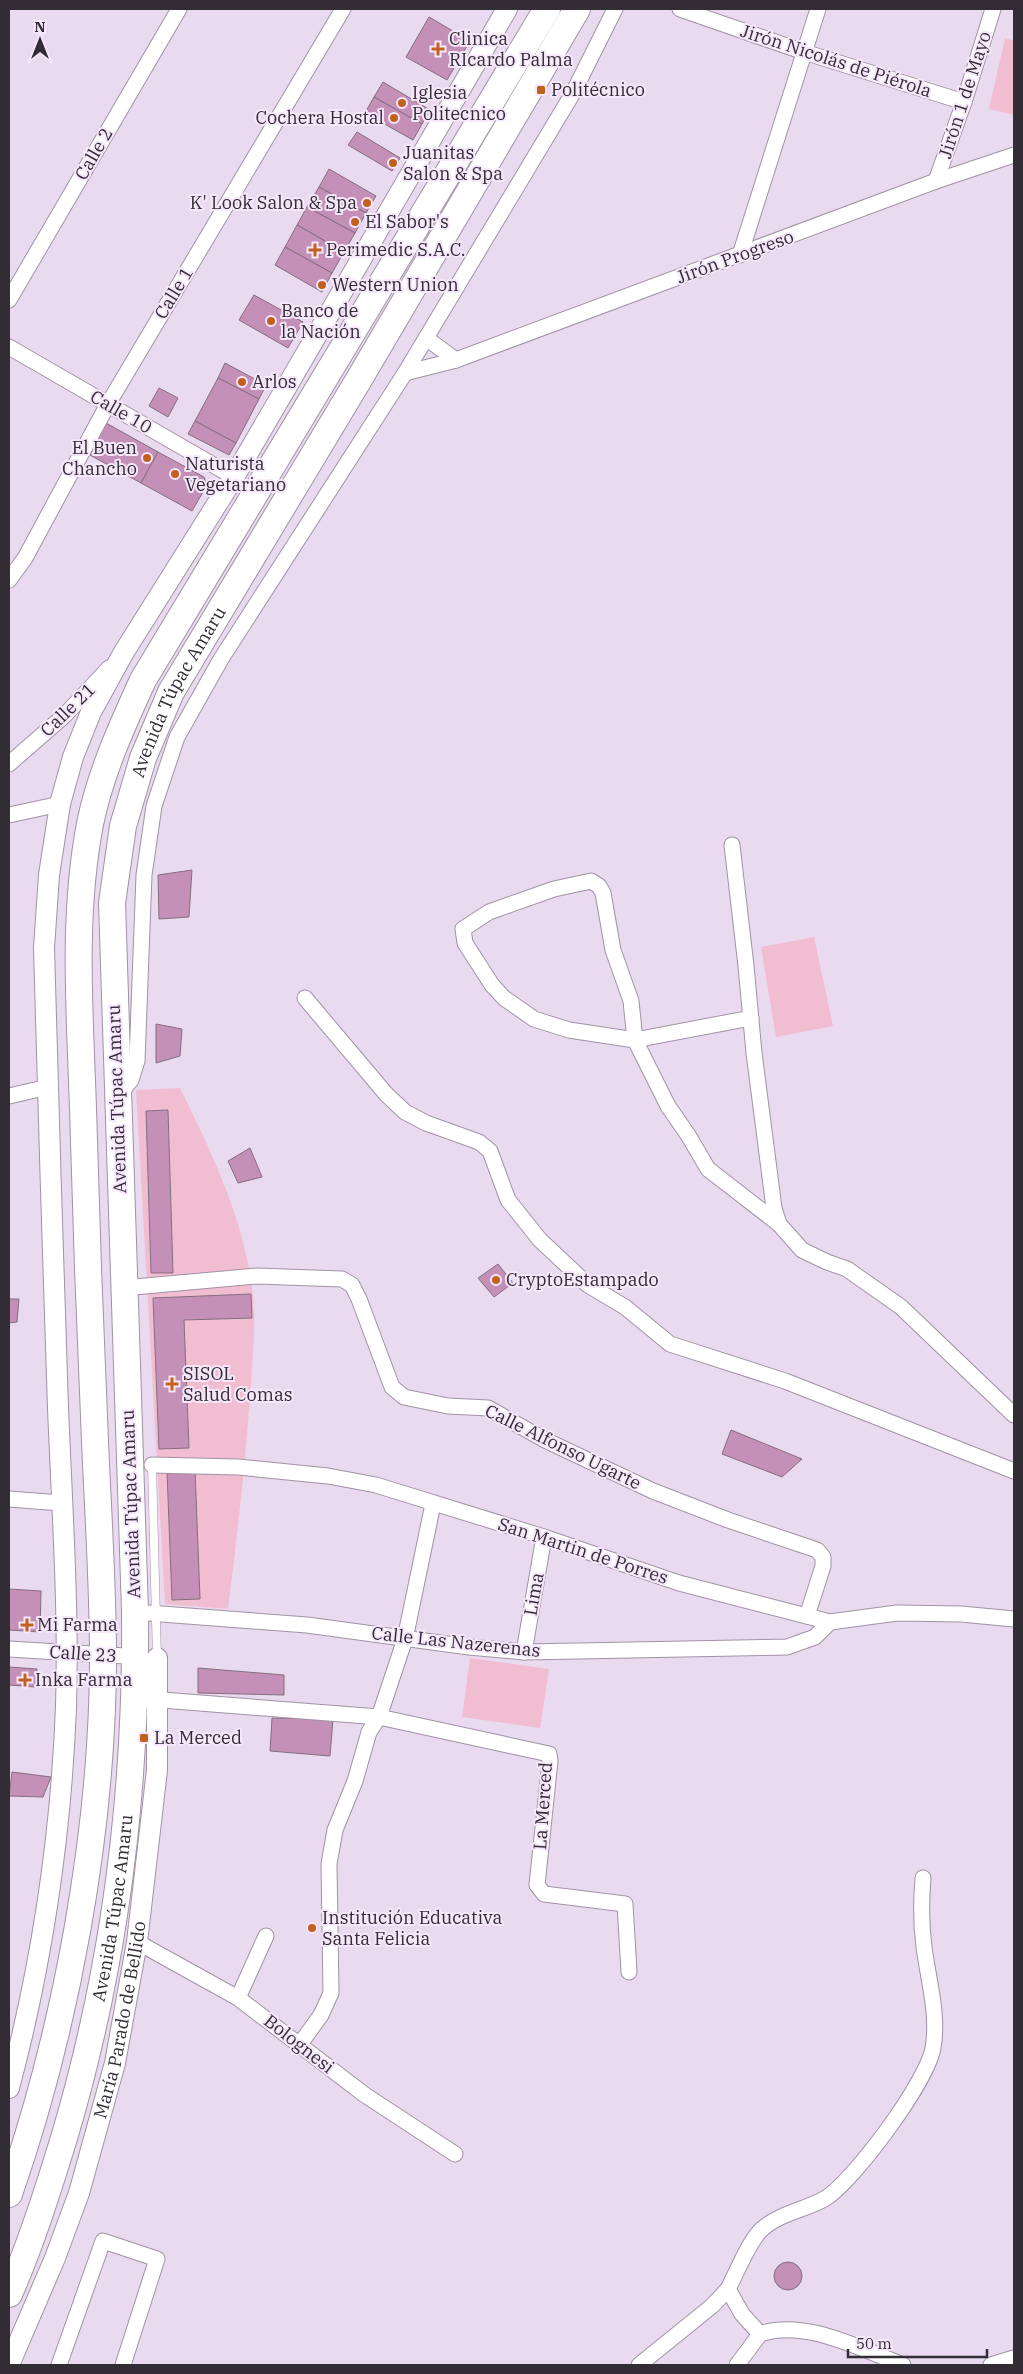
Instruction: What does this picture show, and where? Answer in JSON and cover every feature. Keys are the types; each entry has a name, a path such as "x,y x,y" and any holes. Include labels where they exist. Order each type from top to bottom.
{"highway":[{"name":"Avenida Túpac Amaru","path":"9,2194 14,2163 44,2078 68,1976 83,1888 95,1796 102,1710 103,1656 88,1282 79,969 80,900 91,822 112,749 143,680 547,9"},
{"name":"Avenida Túpac Amaru","path":"9,2294 52,2179 79,2088 102,1987 118,1895 129,1803 146,1698 146,1613 131,1465 117,1097 112,903 123,826 143,758 171,692 358,381 577,9"}],"main road":[{"path":"9,2088 34,1977 50,1882 61,1790 66,1653 44,948 49,875 60,804 73,757 91,712 124,652 234,476 507,9"},
{"name":"María Parado de Bellido","path":"9,2365 55,2258 93,2146 115,2063 137,1942 157,1770 146,1698"}],"street":[{"name":"Calle 2","path":"9,300 178,9"},
{"name":"Calle 1","path":"9,580 25,558 108,404 343,9"},
{"path":"117,1097 131,1080 137,1061 144,875 154,806 177,737 221,658 405,373 573,93 615,9"},
{"name":"Jirón Nicolás de Piérola","path":"680,9 804,52 964,102"},
{"path":"740,255 818,9"},
{"name":"Jirón 1 de Mayo","path":"936,181 964,102 993,9"},
{"name":"Jirón Progreso","path":"405,373 456,360 936,181 1014,155"},
{"path":"426,338 456,360"},
{"name":"Calle 10","path":"9,347 234,476"},
{"name":"Calle 21","path":"9,764 65,715 124,652"},
{"path":"9,815 60,804"},
{"path":"732,845 774,1208 779,1224"},
{"path":"751,1018 635,1040 569,1030 534,1019 504,998 492,986 465,943 464,929 489,912 554,889 591,881 599,886 603,893 613,950 631,1001 635,1040 668,1106 708,1169 779,1224 802,1250 847,1269 901,1308 1014,1415"},
{"path":"305,998 386,1094 405,1112 426,1123 478,1142 490,1151 508,1200 540,1240 588,1285 624,1307 670,1344 785,1381 1014,1471"},
{"path":"9,1096 48,1087"},
{"name":"Calle Alfonso Ugarte","path":"123,1288 257,1276 342,1279 352,1285 356,1292 392,1387 404,1397 448,1406 488,1408 545,1440 653,1491 728,1520 817,1550 823,1556 823,1566 807,1616"},
{"name":"San Martin de Porres","path":"152,1465 238,1467 328,1476 376,1484 433,1504 544,1537 679,1583 830,1622 897,1613 961,1614 1014,1619"},
{"path":"9,1499 61,1503"},
{"path":"300,2044 321,2015 331,1992 329,1864 335,1830 354,1781 369,1732 379,1717 405,1639 433,1504"},
{"name":"Lima","path":"524,1652 544,1537"},
{"name":"Calle Las Nazerenas","path":"146,1613 307,1625 405,1639 524,1652 787,1647 815,1636 830,1622"},
{"name":"Calle 23","path":"9,1649 146,1658"},
{"name":"La Merced","path":"146,1698 379,1717 542,1751 548,1754 550,1761 537,1885 544,1894 626,1904 629,1972"},
{"path":"639,2365 712,2306 728,2289 760,2231 781,2217 827,2197 862,2163 918,2084 929,2065 933,2048 934,2028 921,1924 923,1878"},
{"path":"238,1998 266,1936"},
{"name":"Bolognesi","path":"137,1942 238,1998 300,2044 364,2096 455,2154"},
{"path":"59,2365 103,2241 157,2259 123,2365"},
{"path":"728,2289 742,2314 760,2334"},
{"path":"737,2365 760,2334 780,2330 821,2334 850,2343 904,2365"},
{"path":"991,2365 1014,2358"}],"lane":[{"path":"146,1613 152,1465"}],"shaded area":[{"path":"1005,38 1014,41 1014,115 989,109"},
{"path":"814,937 833,1026 776,1037 761,947"},
{"path":"180,1088 224,1185 241,1235 252,1287 254,1342 248,1424 228,1609 165,1604 136,1090"},
{"path":"470,1658 549,1669 540,1728 462,1717"}],"building":[{"name":"Clinica RIcardo Palma","path":"429,17 470,41 447,80 406,57"},
{"name":"Iglesia Politecnico","path":"383,82 430,110 422,124 374,97"},
{"name":"Cochera Hostal","path":"374,97 422,124 413,140 365,113"},
{"path":"357,132 400,158 392,171 348,145"},
{"path":"329,169 376,196 366,213 319,187"},
{"path":"319,187 366,213 355,233 307,207"},
{"path":"307,207 355,233 344,252 297,225"},
{"name":"Perimedic S.A.C.","path":"297,225 344,252 332,273 285,247"},
{"path":"285,247 332,273 322,292 275,265"},
{"name":"Banco de la Nación","path":"254,295 303,322 288,348 239,320"},
{"name":"Arlos","path":"225,363 266,385 259,399 218,378"},
{"path":"218,378 259,399 236,443 195,421"},
{"path":"159,388 178,398 168,417 149,406"},
{"path":"195,421 236,443 229,455 188,434"},
{"path":"106,423 158,452 141,483 88,454"},
{"path":"158,452 204,477 207,485 192,511 141,483"},
{"path":"192,870 189,917 159,919 158,875"},
{"path":"156,1024 182,1029 180,1056 156,1063"},
{"path":"168,1110 173,1273 151,1273 146,1111"},
{"path":"250,1148 262,1177 238,1183 228,1161"},
{"name":"CryptoEstampado","path":"498,1264 513,1283 494,1297 478,1278"},
{"name":"SISOL Salud Comas","path":"251,1294 252,1318 184,1320 189,1448 159,1449 153,1298"},
{"path":"9,1299 19,1299 17,1322 9,1323"},
{"path":"731,1430 802,1459 782,1477 722,1454"},
{"path":"195,1470 200,1599 172,1600 167,1472"},
{"path":"9,1589 41,1591 40,1632 9,1630"},
{"path":"9,1667 37,1669 35,1687 9,1685"},
{"path":"198,1668 284,1675 284,1695 198,1693"},
{"path":"272,1718 333,1719 330,1756 270,1751"},
{"path":"12,1772 51,1777 43,1797 9,1796"},
{"path":"788,2262 798,2266 802,2276 798,2286 788,2290 778,2286 774,2276 778,2266"}],"place":[{"name":"Clinica RIcardo Palma","path":"438,49"},
{"name":"Politécnico","path":"541,90"},
{"name":"Iglesia Politecnico","path":"402,103"},
{"name":"Cochera Hostal","path":"394,118"},
{"name":"Juanitas Salon & Spa","path":"393,163"},
{"name":"K' Look Salon & Spa","path":"367,203"},
{"name":"El Sabor's","path":"355,222"},
{"name":"Perimedic S.A.C.","path":"315,250"},
{"name":"Western Union","path":"322,285"},
{"name":"Banco de la Nación","path":"271,321"},
{"name":"Arlos","path":"242,382"},
{"name":"El Buen Chancho","path":"147,458"},
{"name":"Naturista Vegetariano","path":"175,474"},
{"name":"CryptoEstampado","path":"496,1280"},
{"name":"SISOL Salud Comas","path":"172,1384"},
{"name":"Mi Farma","path":"27,1625"},
{"name":"Inka Farma","path":"25,1680"},
{"name":"La Merced","path":"144,1738"},
{"name":"Institución Educativa Santa Felicia","path":"312,1928"}]}
